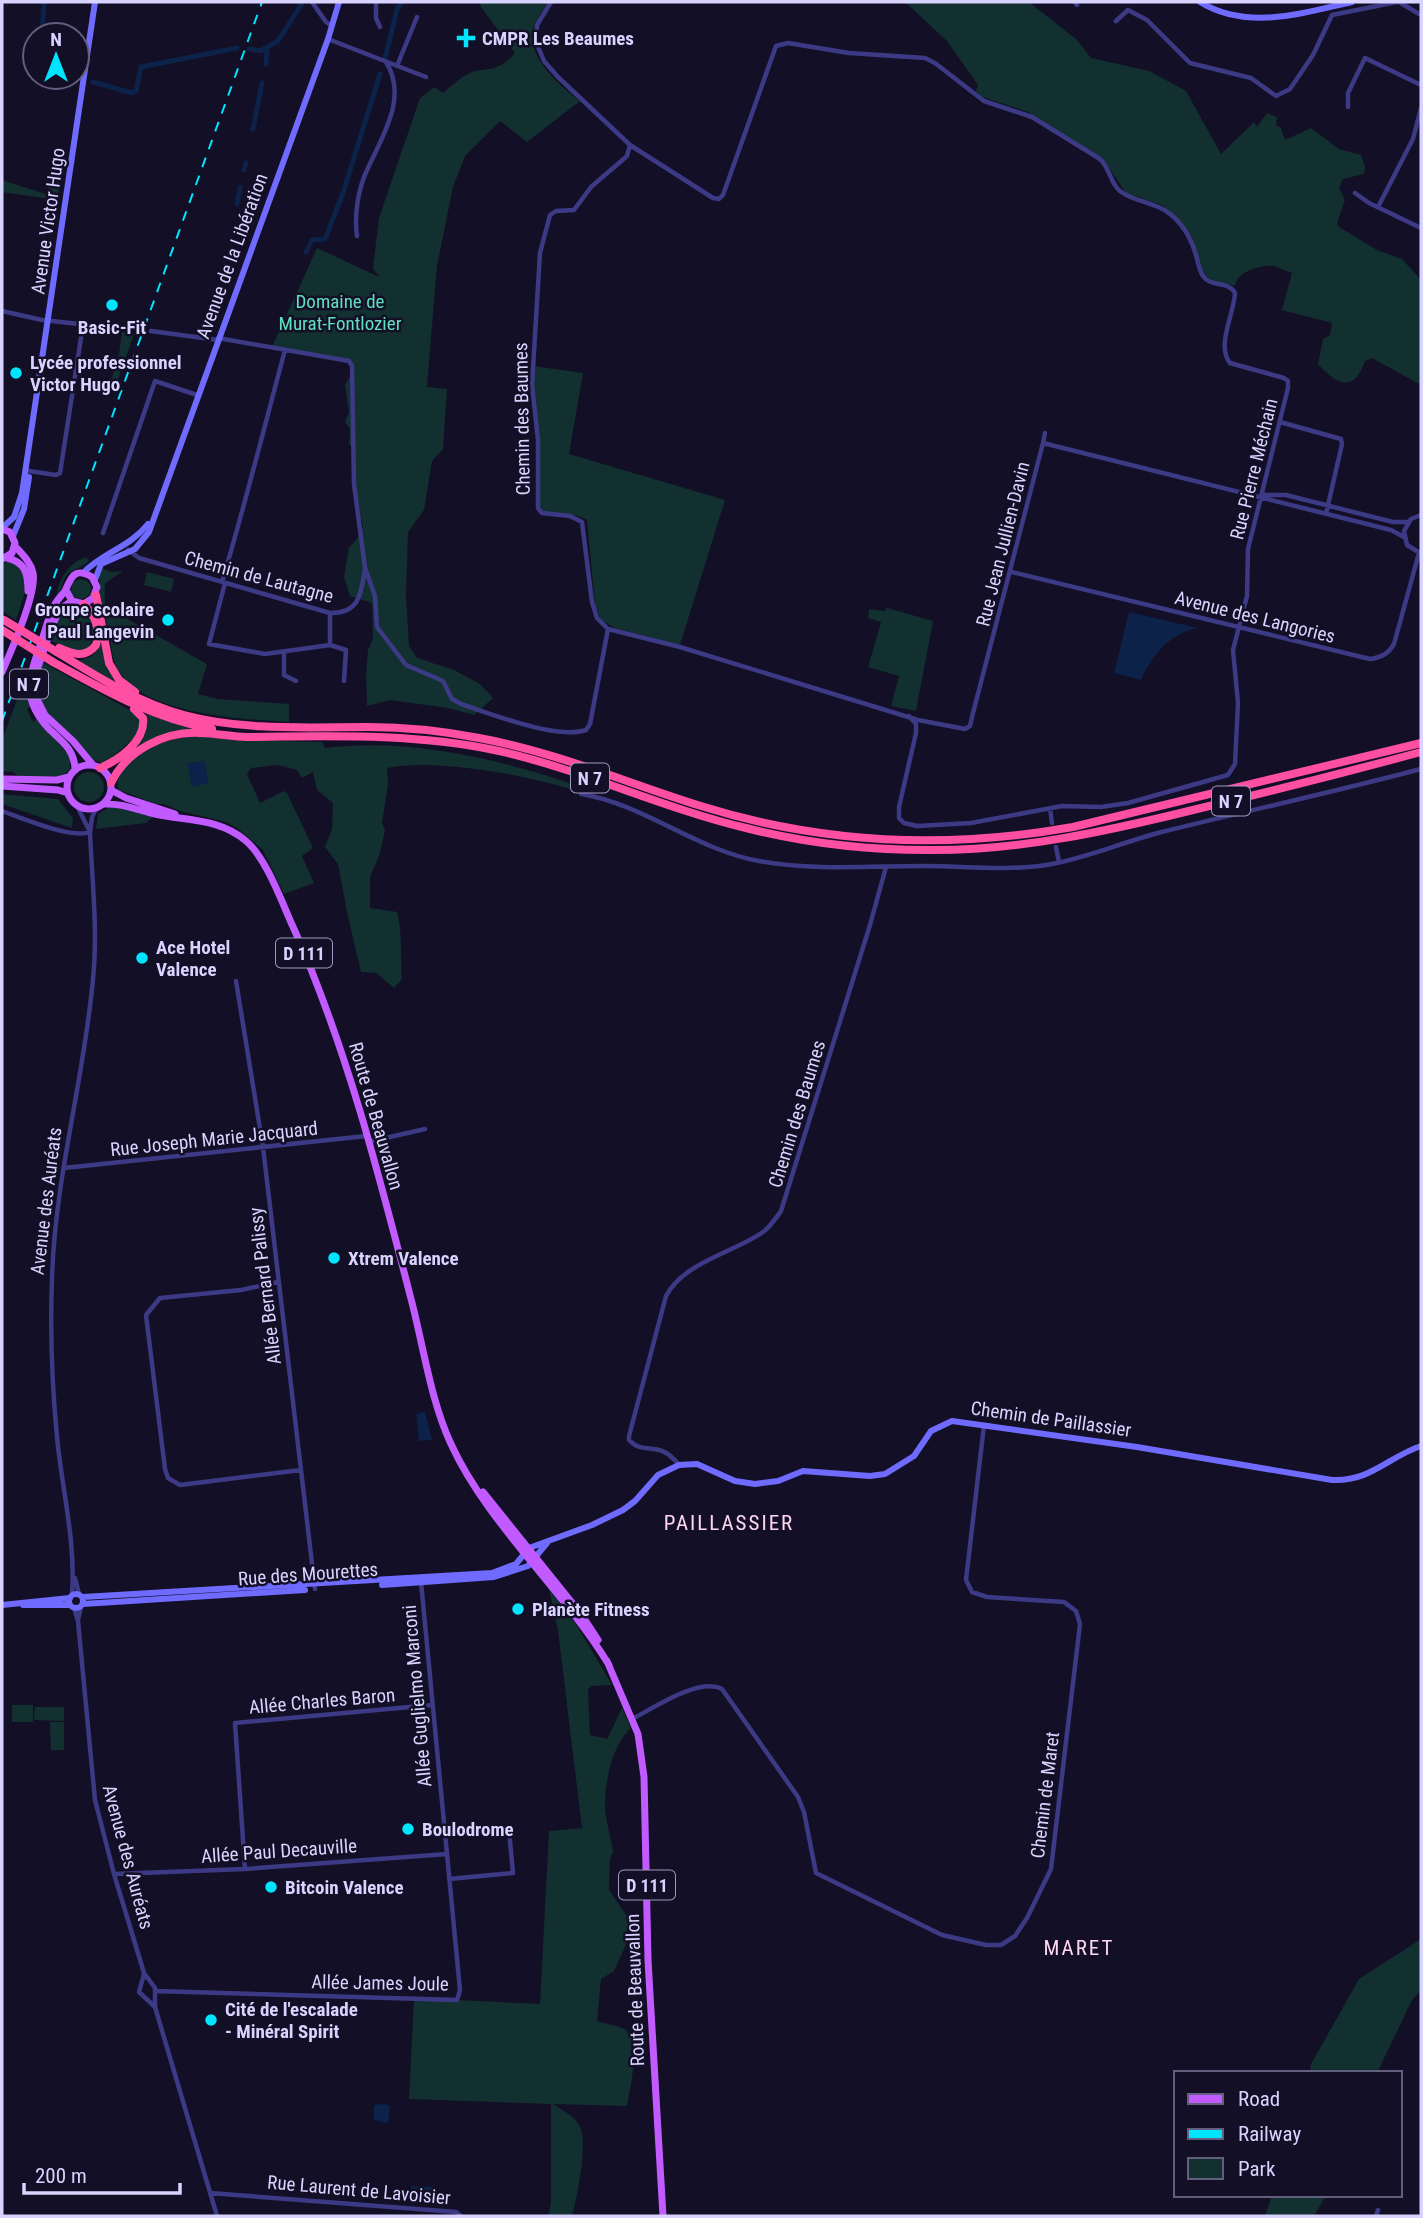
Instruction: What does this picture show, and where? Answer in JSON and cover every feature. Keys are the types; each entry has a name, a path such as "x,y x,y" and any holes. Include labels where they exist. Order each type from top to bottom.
{"highway":[{"name":"N 7","path":"96,595 107,655 116,676 128,688 182,714"},
{"path":"57,650 84,654 93,650 97,643 94,617 84,604"},
{"name":"N 7","path":"3,618 125,692 182,714 249,726 391,728 456,733 533,750 703,807 821,833 907,840 996,838 1073,827 1421,742"},
{"name":"N 7","path":"2,633 130,703 184,723 210,729 278,736"},
{"path":"83,678 139,712 144,722 136,741 114,760 96,766"},
{"name":"N 7","path":"111,787 117,770 128,757 173,735 201,733 242,737 392,737 458,743 543,763 680,809 758,831 844,845 927,850 1019,845 1099,831 1421,752"}],"main road":[{"path":"2,528 13,536 15,546 31,566 33,578 28,603 2,672"},
{"path":"4,559 15,546"},
{"path":"2,665 28,590 25,568 17,561 4,559"},
{"path":"83,573 95,580 96,595 91,601 84,604 72,601 66,590 70,577 83,573"},
{"name":"N 7","path":"66,590 53,610 30,673 29,690 39,716 70,750 75,762 72,773"},
{"name":"N 7","path":"72,601 60,609 55,620 36,673 34,695 45,715 96,766"},
{"path":"2,779 57,780 80,766 96,766 105,772 111,787 100,806 87,809 77,806 68,793 47,788 2,786"},
{"path":"68,793 72,773"},
{"name":"D 111","path":"111,787 126,798 185,818"},
{"name":"D 111","path":"100,806 122,805 185,818"},
{"name":"Route de Beauvallon","path":"185,818 211,823 231,831 251,845 262,861 322,996 367,1139 411,1297 439,1413 451,1445 467,1473 591,1637 609,1665 632,1719 642,1754 644,1777 648,1960 663,2216"}],"street":[{"name":"Avenue Victor Hugo","path":"2,528 18,509 30,444 95,2"},
{"path":"312,2 332,26"},
{"name":"Avenue de la Libération","path":"95,580 101,564 128,549 152,520 328,39 339,2"},
{"path":"376,2 376,18 380,27"},
{"path":"551,2 537,25 537,49 573,93 630,145"},
{"path":"1200,2 1224,12 1256,18 1278,17 1352,2"},
{"path":"1323,8 1332,15 1398,2 1421,15"},
{"path":"1116,21 1128,10 1147,20 1190,63 1251,78 1276,96 1290,89 1313,55 1332,15"},
{"path":"397,66 417,17"},
{"path":"328,39 426,77"},
{"name":"Rue Pierre Méchain","path":"630,145 713,198 719,199 776,46 788,43 849,53 925,58 984,101 1032,117 1100,159 1122,192 1156,205 1172,215 1191,240 1204,278 1232,288 1235,293 1225,345 1227,360 1286,379 1288,388 1248,549 1247,596 1233,650 1238,702 1235,764 1228,775 1128,803 1101,807 1050,808"},
{"path":"1348,107 1348,93 1366,58 1421,85"},
{"path":"358,236 354,219 366,171 389,123 393,106 395,82 386,62"},
{"path":"1378,207 1413,139 1421,108"},
{"name":"Chemin des Baumes","path":"608,629 597,618 592,603 582,522 570,516 542,513 538,508 538,440 532,385 540,253 550,215 556,211 574,210 591,187 627,156 630,145"},
{"path":"1355,193 1421,228"},
{"path":"2,311 50,321 117,328"},
{"path":"29,471 56,475 60,473 83,325"},
{"path":"151,331 218,339 348,361 352,366 354,484 365,568 375,596 377,627 406,665 443,681 452,699 461,704 528,725 570,734 586,730 590,724 608,629 680,647 909,716 916,724 916,733 899,807 899,818 904,823 917,826 971,823 1050,808 1052,823"},
{"path":"285,350 209,644 257,653 284,653 330,645 346,650 344,681"},
{"path":"103,533 155,381 198,395"},
{"path":"1280,422 1341,439 1326,514"},
{"path":"1043,443 1045,433"},
{"name":"Rue Jean Jullien-Davin","path":"909,716 962,729 970,726 1012,572 1043,443 1261,496"},
{"name":"Avenue Victor Hugo","path":"13,536 24,509 30,444"},
{"path":"1261,496 1286,495 1393,522 1408,522 1421,514"},
{"path":"1261,496 1391,530 1404,537"},
{"path":"1408,522 1404,537 1407,545 1420,553"},
{"name":"Avenue de la Libération","path":"83,573 96,559 128,549"},
{"name":"Chemin de Lautagne","path":"128,549 139,558 330,613 344,613 355,605 361,592 365,568"},
{"name":"Avenue des Langories","path":"1012,572 1358,658 1380,657 1389,652 1394,644 1420,553"},
{"path":"330,613 330,645"},
{"path":"284,653 284,675 296,681"},
{"path":"581,794 630,809 728,854 758,861 786,865 1031,867 1074,860 1139,838 1421,769"},
{"name":"Avenue des Auréats","path":"77,806 90,832"},
{"name":"Avenue des Auréats","path":"100,806 92,817 90,832 96,951 90,1009 54,1248 52,1329 57,1439 68,1513 92,1781 99,1819 144,1973 149,1983 154,1986 155,2007 217,2216"},
{"path":"2,811 65,830 84,834 90,832"},
{"path":"1056,847 1059,862"},
{"name":"Chemin des Baumes","path":"679,1465 668,1452 658,1448 637,1447 629,1440 666,1296 673,1284 698,1267 765,1231 781,1211 886,867"},
{"name":"Allée Bernard Palissy","path":"236,981 263,1147 315,1587"},
{"name":"Rue Joseph Marie Jacquard","path":"64,1168 367,1139 425,1129"},
{"path":"278,1282 241,1290 160,1298 146,1315 168,1478 180,1485 301,1470"},
{"name":"Chemin de Paillassier","path":"679,1465 697,1464 735,1481 755,1484 778,1481 803,1471 870,1476 885,1474 914,1455 937,1426 952,1421 1345,1481 1372,1472 1402,1453 1421,1446"},
{"name":"Chemin de Maret","path":"632,1719 696,1687 713,1685 722,1689 798,1797 804,1812 816,1873 942,1935 986,1945 1001,1945 1015,1936 1051,1869 1080,1624 1076,1611 1064,1602 987,1597 972,1592 966,1580 984,1425"},
{"path":"527,1550 623,1510 635,1501 658,1475 679,1465"},
{"path":"534,1559 548,1541"},
{"name":"Rue des Mourettes","path":"2,1605 315,1587 492,1573 516,1564 527,1550"},
{"name":"Rue des Mourettes","path":"421,1580 484,1578 520,1569 534,1559"},
{"name":"Allée Guglielmo Marconi","path":"421,1580 447,1854"},
{"name":"Allée Charles Baron","path":"245,1868 235,1723 432,1705"},
{"path":"449,1879 513,1873 509,1829"},
{"name":"Allée Paul Decauville","path":"114,1874 447,1854"},
{"name":"Allée James Joule","path":"154,1993 457,2000 460,1990 447,1854"},
{"name":"Avenue des Auréats","path":"144,1973 139,1993 155,2007"},
{"path":"142,1984 149,1983"},
{"path":"147,1999 154,1993"},
{"name":"Rue Laurent de Lavoisier","path":"210,2193 456,2212 461,2216"},
{"path":"1376,2216 1378,2210"}],"green space":[{"name":"Domaine de Murat-Fontlozier","path":"480,2 548,2 534,27 533,45 549,73 580,101 527,142 500,121 465,156 453,187 437,266 427,387 447,389 443,449 432,461 424,510 408,532 406,596 409,646 417,658 454,670 480,684 493,698 474,715 448,708 390,700 367,706 368,650 373,639 372,603 350,596 344,577 349,547 358,538 363,527 356,497 356,471 353,449 349,444 350,429 345,422 349,412 345,385 352,372 348,361 272,347 317,248 379,277 373,268 379,218 420,98 434,87 443,93 466,75 496,68 515,53"},
{"path":"905,2 1029,2 1076,39 1091,58 1149,71 1186,91 1221,154 1254,122 1257,127 1267,113 1277,117 1276,125 1281,128 1285,140 1311,128 1339,149 1361,155 1364,174 1343,179 1339,188 1345,200 1337,223 1339,227 1377,250 1402,259 1421,280 1421,385 1372,358 1365,361 1356,378 1350,382 1338,381 1332,377 1318,364 1323,339 1330,335 1332,323 1282,310 1292,273 1269,266 1245,273 1236,281 1235,286 1210,280 1202,270 1191,236 1178,218 1162,205 1126,193 1103,159 1028,112 982,97 976,91 978,85 947,41"},
{"path":"56,167 63,167 58,194 47,192"},
{"path":"2,180 58,198 58,200 2,192"},
{"path":"122,332 134,334 115,388 111,387 113,373 117,369"},
{"path":"533,366 583,373 569,454 725,500 680,645 615,628 601,620 595,605 587,520 538,508 538,440 532,385"},
{"path":"86,557 89,561 66,576 57,596 66,572 74,563"},
{"path":"8,561 23,569 26,589 16,620 2,611 2,564"},
{"path":"102,568 111,572 123,571 105,583 105,605 112,616 115,612 207,664 198,694 218,699 289,704 289,722 197,712 151,698 132,686 119,672 114,661 100,596"},
{"path":"147,572 174,579 171,592 144,585"},
{"path":"77,579 85,579 91,589 85,599 77,599 71,593 71,585"},
{"path":"69,606 85,610 93,621 94,636 86,650 72,650 49,640 62,611"},
{"path":"887,608 933,621 916,711 891,706 899,676 868,667 881,622 868,618 869,609 885,611"},
{"path":"100,645 103,645 114,682 78,661 92,656"},
{"path":"42,662 137,714 141,727 133,739 108,761 102,763 93,760 44,712 36,686"},
{"path":"23,672 28,675 27,690 31,706 27,709 33,722 38,718 70,757 70,769 63,776 19,777 13,772 2,771 2,740 21,689"},
{"path":"146,714 190,730 141,747 138,743 146,730"},
{"path":"199,736 322,742 325,748 378,745 460,754 560,780 592,796 519,776 461,767 408,765 387,768 388,785 382,823 385,830 380,853 370,877 370,908 397,912 401,937 402,979 394,988 376,973 361,972 338,864 325,847 332,829 333,803 317,790 313,772 302,778 297,770 278,765 251,768 247,774 260,803 284,791 287,793 313,848 302,856 314,883 284,894 263,850 237,828 226,822 156,804 119,790 120,774 144,752 170,740"},
{"path":"89,772 95,773 103,781 103,793 95,801 89,802 83,801 75,793 74,787 75,781 83,773"},
{"path":"2,794 58,799 73,818 72,828 2,804"},
{"path":"110,807 154,816 146,823 96,829 98,814"},
{"path":"549,1589 576,1624 612,1685 591,1686 588,1690 590,1735 607,1739 622,1708 631,1728 619,1743 611,1763 605,1804 613,1852 610,1859 609,1890 627,1916 630,1928 628,1940 614,1971 601,1979 597,2021 624,2029 629,2034 634,2053 632,2077 627,2106 553,2104 576,2121 583,2137 581,2172 572,2216 548,2216 551,2204 551,2104 409,2099 414,1998 540,2004 549,1831 582,1828 558,1630"},
{"path":"12,1705 33,1705 33,1722 12,1722"},
{"path":"35,1707 64,1707 64,1721 34,1720"},
{"path":"50,1722 64,1722 64,1750 51,1750"},
{"path":"1421,1939 1421,1990 1412,2000 1378,2071 1310,2071 1311,2064 1359,1979"},
{"path":"1271,2197 1325,2197 1314,2216 1265,2216"}],"water":[{"path":"1129,612 1198,628 1179,635 1163,646 1141,680 1114,673"},
{"path":"204,761 209,783 192,787 187,763"},
{"path":"425,1412 432,1440 419,1441 416,1414"},
{"path":"377,2104 390,2107 388,2123 374,2120 374,2106"},
{"path":"411,2186 434,2187 433,2204 411,2202"}],"waterway":[{"path":"43,21 44,2"},
{"path":"249,49 260,51 278,41 303,2"},
{"path":"385,59 397,9 402,2"},
{"path":"93,82 132,93 136,91 141,67 237,48"},
{"path":"266,64 267,48"},
{"path":"306,252 312,240 325,239 343,193 380,74"},
{"path":"253,129 262,83"},
{"path":"244,170 246,163"},
{"path":"237,204 240,188"}],"railway":[{"path":"2,721 262,2"}],"place":[{"name":"CMPR Les Beaumes","path":"466,38"},
{"name":"Basic-Fit","path":"112,305"},
{"name":"Lycée professionnel Victor Hugo","path":"16,373"},
{"name":"Groupe scolaire Paul Langevin","path":"168,620"},
{"name":"Ace Hotel Valence","path":"142,958"},
{"name":"Xtrem Valence","path":"334,1258"},
{"name":"Planète Fitness","path":"518,1609"},
{"name":"Boulodrome","path":"408,1829"},
{"name":"Bitcoin Valence","path":"271,1887"},
{"name":"Cité de l'escalade - Minéral Spirit","path":"211,2020"}],"district":[{"name":"PAILLASSIER","path":"729,1523"},
{"name":"MARET","path":"1079,1948"}]}
